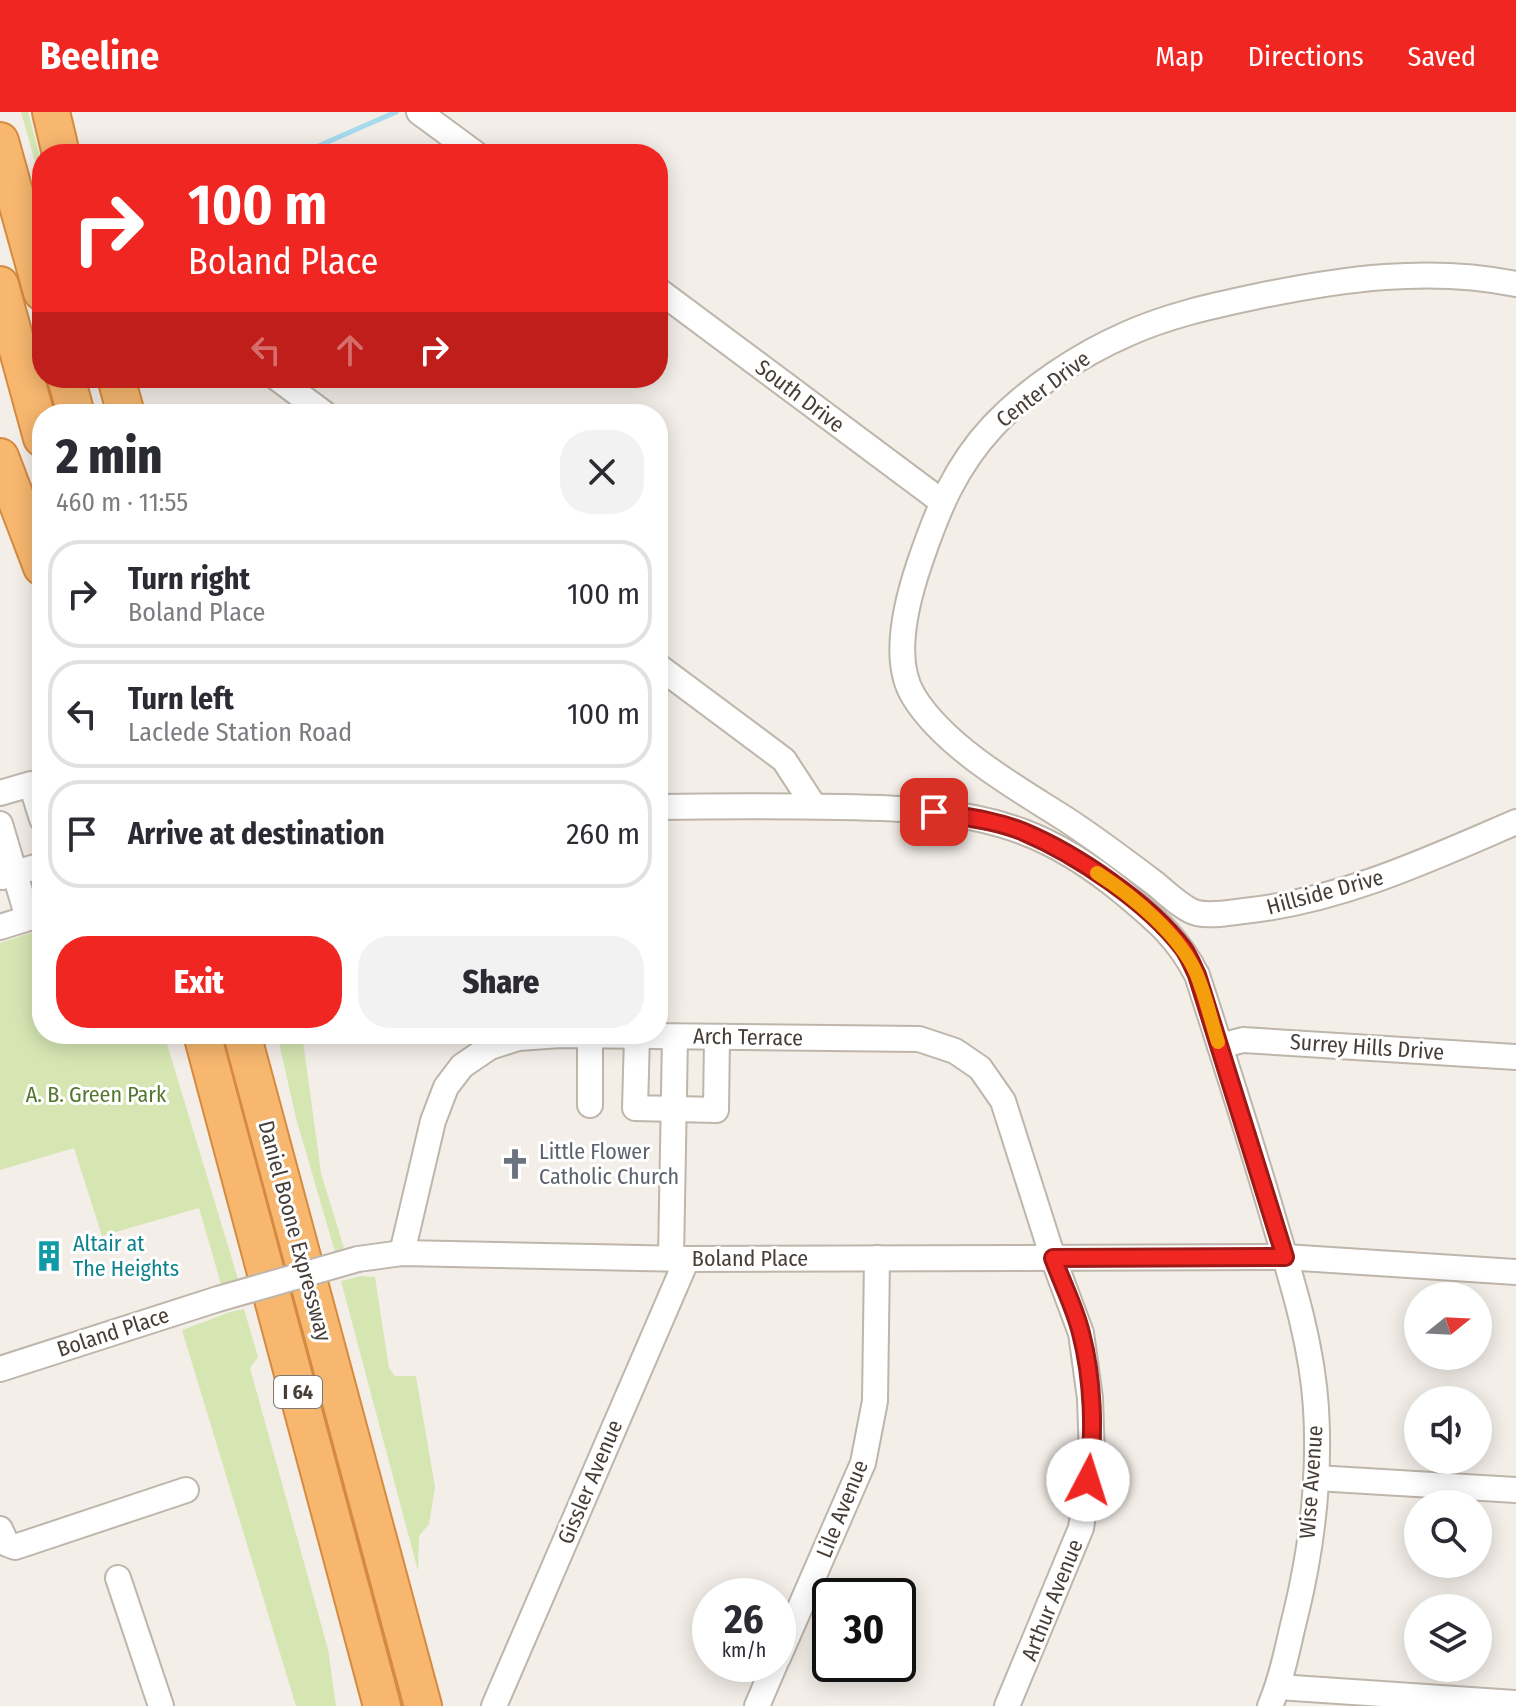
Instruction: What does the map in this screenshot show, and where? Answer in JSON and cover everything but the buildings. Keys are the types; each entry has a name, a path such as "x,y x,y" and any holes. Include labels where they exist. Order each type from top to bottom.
{"highway":[{"path":"51,112 59,144"},
{"path":"0,141 32,256"},
{"path":"0,285 33,404"},
{"path":"0,457 32,541"},
{"name":"Daniel Boone Expressway","path":"205,1044 382,1706"},
{"name":"Daniel Boone Expressway","path":"245,1044 423,1706"}],"street":[{"path":"421,113 463,144"},
{"name":"Center Drive","path":"1017,790 928,717 912,695 903,672 901,646 918,568 941,501 970,454 1015,405 1074,362 1128,333 1165,319 1231,302 1321,283 1450,274 1516,284"},
{"name":"South Drive","path":"668,297 941,501"},
{"path":"290,388 312,404"},
{"path":"668,673 784,760 814,806"},
{"path":"0,793 31,784 32,787"},
{"name":"Hillside Drive","path":"1017,790 1101,842 1196,913 1244,911 1307,902 1418,864 1516,822"},
{"name":"Wise Avenue","path":"668,807 911,808 979,819 1022,831 1064,851 1106,879 1153,917 1183,949 1197,975 1220,1046 1285,1257 1310,1357 1316,1408 1316,1478 1303,1583 1274,1697"},
{"path":"0,824 7,875 32,912"},
{"path":"7,875 32,868"},
{"path":"0,927 32,917"},
{"name":"Arch Terrace","path":"668,1037 919,1039 955,1051 980,1068 1003,1101 1053,1258"},
{"path":"675,1037 679,1258"},
{"path":"637,1044 635,1108 716,1110 717,1037"},
{"name":"Surrey Hills Drive","path":"1220,1046 1243,1040 1516,1057"},
{"name":"Arch Terrace","path":"402,1253 433,1121 446,1087 462,1066 499,1044"},
{"path":"590,1044 590,1105"},
{"name":"Boland Place","path":"0,1369 218,1299 358,1259 402,1253 679,1258 1285,1257 1516,1272"},
{"name":"Gissler Avenue","path":"494,1706 679,1258"},
{"name":"Lile Avenue","path":"796,1617 863,1463 875,1401 877,1258"},
{"name":"Arthur Avenue","path":"1007,1706 1081,1528 1092,1457 1090,1398 1081,1333 1053,1258"},
{"path":"1316,1478 1516,1490"},
{"path":"0,1529 7,1544 15,1547 186,1490"},
{"path":"118,1578 161,1706"},
{"path":"757,1706 767,1682"},
{"path":"1274,1697 1516,1703"}],"green space":[{"path":"21,112 28,112 36,144 32,144 32,151"},
{"name":"A. B. Green Park","path":"32,932 32,1044 167,1044 238,1279 221,1284 199,1208 102,1236 74,1148 0,1170 0,943"},
{"path":"279,1044 303,1044 321,1173 344,1248 335,1252 296,1118"},
{"path":"361,1276 375,1277 389,1368 395,1376 416,1376 435,1487 429,1524 419,1536 418,1571 341,1281"},
{"path":"244,1309 258,1357 250,1368 328,1649 336,1706 296,1706 182,1330"}],"waterway":[{"path":"323,144 396,112"}],"slow traffic":[{"path":"1097,873 1153,917 1183,949 1197,975 1218,1042"}],"place":[{"name":"Little Flower Catholic Church","path":"515,1164"},
{"name":"Altair at The Heights","path":"49,1256"}],"route":[{"path":"934,812 979,819 1022,831 1064,851 1106,879 1153,917 1183,949 1197,975 1285,1257 1053,1258 1081,1333 1090,1398 1092,1457 1088,1480"}]}
